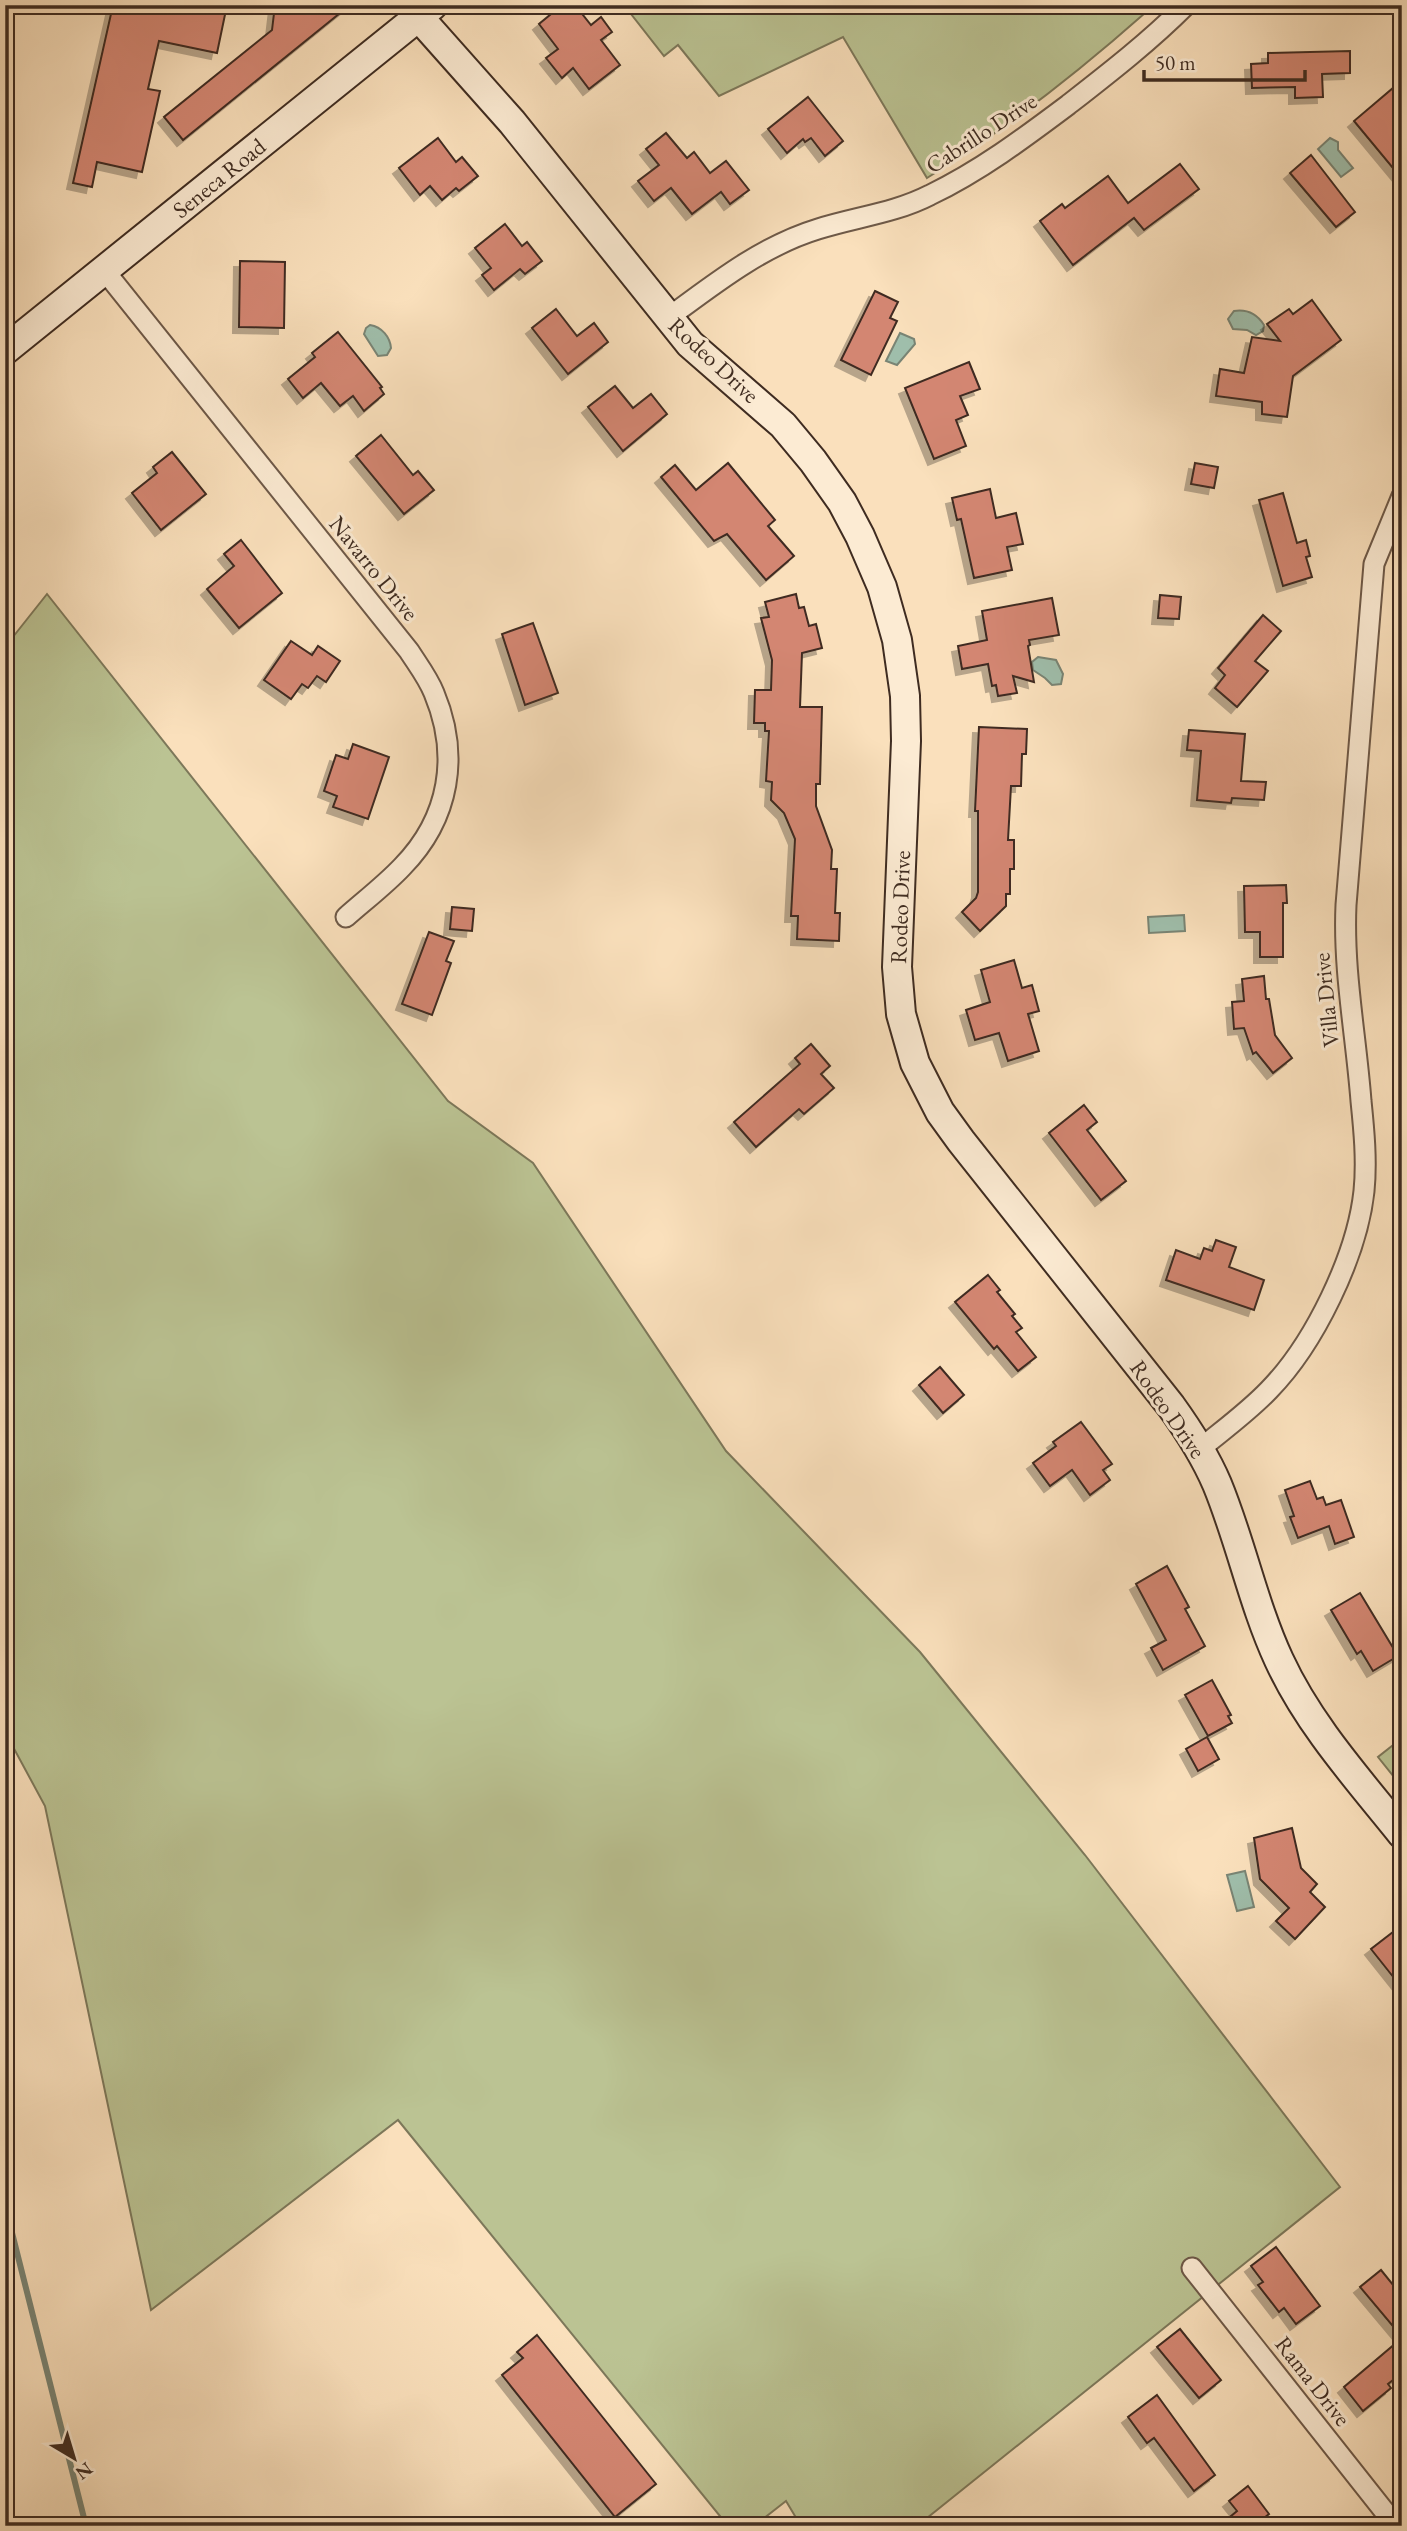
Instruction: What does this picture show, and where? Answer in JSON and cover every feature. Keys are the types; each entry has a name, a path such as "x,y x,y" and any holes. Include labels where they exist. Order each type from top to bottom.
{"street":[{"name":"Cabrillo Drive","path":"668,318 772,247 817,229 891,211 928,197 968,176 1021,140 1128,59 1186,5"},
{"name":"Rodeo Drive","path":"419,9 690,344 783,425 842,502 882,587 897,640 905,696 906,741 897,967 901,1014 915,1063 940,1112 961,1141 1171,1406 1200,1449 1217,1485 1277,1655 1297,1696 1336,1751 1402,1834"},
{"name":"Seneca Road","path":"5,350 419,9"},
{"name":"Navarro Drive","path":"104,270 410,651 434,691 448,731 449,766 445,797 426,835 404,866 346,917"},
{"name":"Villa Drive","path":"1200,1449 1270,1389 1299,1353 1329,1304 1353,1238 1364,1192 1361,1098 1344,943 1346,905 1374,564 1402,496"},
{"name":"Rama Drive","path":"1192,2268 1396,2526"}],"shaded area":[{"path":"624,5 1139,5 1145,13 1039,100 984,141 927,178 843,37 719,96 678,45 664,56"},
{"path":"1330,138 1338,142 1338,150 1353,168 1341,177 1318,149"},
{"path":"1234,311 1255,315 1264,325 1263,331 1256,335 1247,330 1233,329 1228,319"},
{"path":"370,325 382,330 387,336 391,348 387,355 378,356 364,334"},
{"path":"900,333 914,339 915,344 897,365 886,361"},
{"path":"47,594 448,1101 533,1163 726,1451 920,1652 1085,1855 1340,2187 917,2526 801,2526 786,2501 754,2526 728,2526 398,2120 151,2310 45,1806 5,1732 5,647"},
{"path":"1038,657 1056,660 1063,674 1061,684 1052,685 1033,670 1032,662"},
{"path":"1184,915 1185,931 1149,933 1148,917"},
{"path":"1402,1738 1402,1787 1378,1757"},
{"path":"1245,1871 1254,1907 1237,1911 1227,1875"}],"building":[{"path":"113,5 227,5 217,53 159,41 148,89 160,91 142,172 97,162 92,187 73,183"},
{"path":"275,5 350,5 183,140 164,117 272,30"},
{"path":"562,5 575,5 591,25 601,17 612,32 601,40 620,65 589,89 573,68 562,78 546,58 558,49 539,24"},
{"path":"1350,51 1350,73 1322,74 1323,97 1295,98 1295,87 1252,88 1251,64 1268,63 1268,53"},
{"path":"1393,88 1402,98 1402,179 1354,121"},
{"path":"808,97 843,141 825,156 811,138 805,142 803,139 787,153 768,129"},
{"path":"666,133 687,158 694,152 710,173 726,161 749,190 730,204 721,192 692,214 671,188 654,201 638,181 659,165 646,149"},
{"path":"438,138 456,162 462,157 478,176 459,191 456,188 442,200 430,186 420,195 399,168"},
{"path":"1311,155 1355,212 1336,227 1290,173"},
{"path":"1180,164 1199,189 1144,230 1134,218 1073,265 1040,221 1062,204 1065,208 1108,176 1128,203"},
{"path":"505,224 522,246 527,242 542,261 525,274 520,269 494,290 482,275 491,268 475,248"},
{"path":"240,261 285,262 284,328 239,327"},
{"path":"875,291 898,302 890,318 897,321 871,375 841,360"},
{"path":"1312,300 1341,340 1293,376 1287,417 1262,414 1262,402 1216,396 1220,369 1244,373 1252,337 1280,341 1267,324 1289,309 1293,314"},
{"path":"556,309 577,336 594,323 608,342 568,374 532,328"},
{"path":"338,332 382,387 380,388 384,394 364,411 353,396 340,406 321,383 303,398 288,379 315,357 312,353"},
{"path":"969,362 980,389 960,396 968,415 956,420 966,446 934,459 905,388"},
{"path":"615,386 633,408 651,394 667,414 623,451 588,407"},
{"path":"381,435 413,475 418,471 434,490 404,514 356,456"},
{"path":"172,452 206,494 161,530 132,493 157,473 153,467"},
{"path":"728,463 775,520 768,526 794,556 766,580 727,534 714,541 661,477 675,465 696,490"},
{"path":"1195,463 1218,467 1214,488 1191,484"},
{"path":"990,489 996,518 1016,513 1023,544 1007,547 1012,570 974,578 961,519 957,520 952,498"},
{"path":"1283,493 1297,543 1306,540 1310,556 1306,557 1312,577 1283,586 1259,500"},
{"path":"241,540 282,593 239,628 207,589 234,566 224,554"},
{"path":"796,594 799,608 804,607 809,626 816,624 822,648 802,653 800,707 822,707 820,784 816,784 816,806 832,850 831,869 837,869 835,913 840,913 839,941 797,939 798,916 791,916 795,839 784,813 771,800 772,782 766,781 769,731 765,731 765,723 754,723 755,690 771,690 772,660 761,618 769,617 765,602"},
{"path":"1160,595 1181,597 1179,619 1158,618"},
{"path":"1052,598 1059,635 1029,640 1034,682 1013,676 1017,693 998,696 996,685 992,686 988,664 962,669 958,646 987,640 982,611"},
{"path":"1263,615 1281,631 1255,661 1268,671 1237,707 1215,688 1225,675 1218,668"},
{"path":"533,623 558,693 525,705 502,634"},
{"path":"291,641 312,655 318,646 340,661 326,682 317,676 308,688 302,684 291,699 264,680"},
{"path":"979,727 1027,729 1026,754 1022,754 1021,786 1011,786 1008,840 1014,840 1014,869 1010,869 1010,894 1006,894 1006,906 980,931 962,912 976,898 978,892 978,811 975,811"},
{"path":"1189,730 1245,734 1241,781 1266,782 1264,800 1232,798 1231,803 1197,800 1201,751 1187,750"},
{"path":"353,744 389,757 368,819 333,807 337,796 324,791 336,755 348,759"},
{"path":"1286,885 1287,903 1283,903 1283,957 1260,957 1260,932 1245,932 1244,886"},
{"path":"452,907 474,909 472,931 450,929"},
{"path":"429,932 454,941 446,961 451,963 432,1015 402,1004"},
{"path":"1014,960 1022,988 1032,985 1039,1011 1028,1014 1039,1051 1008,1061 999,1033 975,1040 966,1010 990,1002 981,970"},
{"path":"1264,976 1266,999 1269,999 1275,1035 1292,1058 1273,1073 1256,1052 1253,1054 1244,1028 1234,1029 1232,1002 1244,1001 1242,979"},
{"path":"811,1044 830,1066 821,1074 834,1088 804,1114 799,1109 756,1147 734,1122 800,1064 795,1058"},
{"path":"1084,1105 1097,1122 1087,1130 1126,1181 1101,1200 1049,1133"},
{"path":"1216,1240 1236,1247 1229,1267 1264,1280 1254,1310 1166,1280 1176,1250 1200,1259 1204,1248 1212,1251"},
{"path":"988,1275 1022,1328 1016,1332 1036,1357 1018,1371 997,1346 994,1349 955,1302"},
{"path":"940,1367 964,1395 943,1413 919,1385"},
{"path":"1081,1422 1112,1464 1103,1470 1110,1480 1090,1495 1072,1470 1050,1486 1033,1463 1056,1446 1053,1442"},
{"path":"1310,1481 1317,1499 1323,1497 1326,1505 1341,1500 1354,1537 1335,1544 1329,1526 1298,1538 1290,1517 1294,1516 1285,1490"},
{"path":"1167,1566 1189,1607 1185,1609 1205,1646 1163,1670 1151,1648 1166,1640 1136,1584"},
{"path":"1360,1593 1398,1656 1373,1671 1361,1651 1357,1654 1331,1610"},
{"path":"1212,1680 1231,1715 1228,1716 1232,1723 1208,1736 1185,1695"},
{"path":"1207,1737 1219,1759 1198,1771 1186,1749"},
{"path":"1292,1828 1301,1868 1317,1884 1310,1892 1325,1907 1295,1939 1276,1921 1289,1908 1260,1879 1254,1838"},
{"path":"1402,1925 1402,1988 1371,1949"},
{"path":"1276,2247 1320,2306 1296,2324 1284,2308 1279,2312 1258,2285 1263,2282 1251,2266"},
{"path":"1381,2270 1402,2296 1402,2337 1360,2287"},
{"path":"1180,2329 1221,2380 1199,2398 1157,2347"},
{"path":"537,2335 656,2484 615,2517 502,2375 523,2358 517,2352"},
{"path":"1402,2338 1402,2373 1388,2384 1391,2388 1363,2411 1344,2387"},
{"path":"1157,2395 1215,2475 1194,2491 1154,2438 1147,2443 1128,2417"},
{"path":"1248,2486 1269,2514 1254,2526 1219,2526 1237,2511 1229,2501"}],"waterway":[{"path":"5,2205 86,2526"}]}
